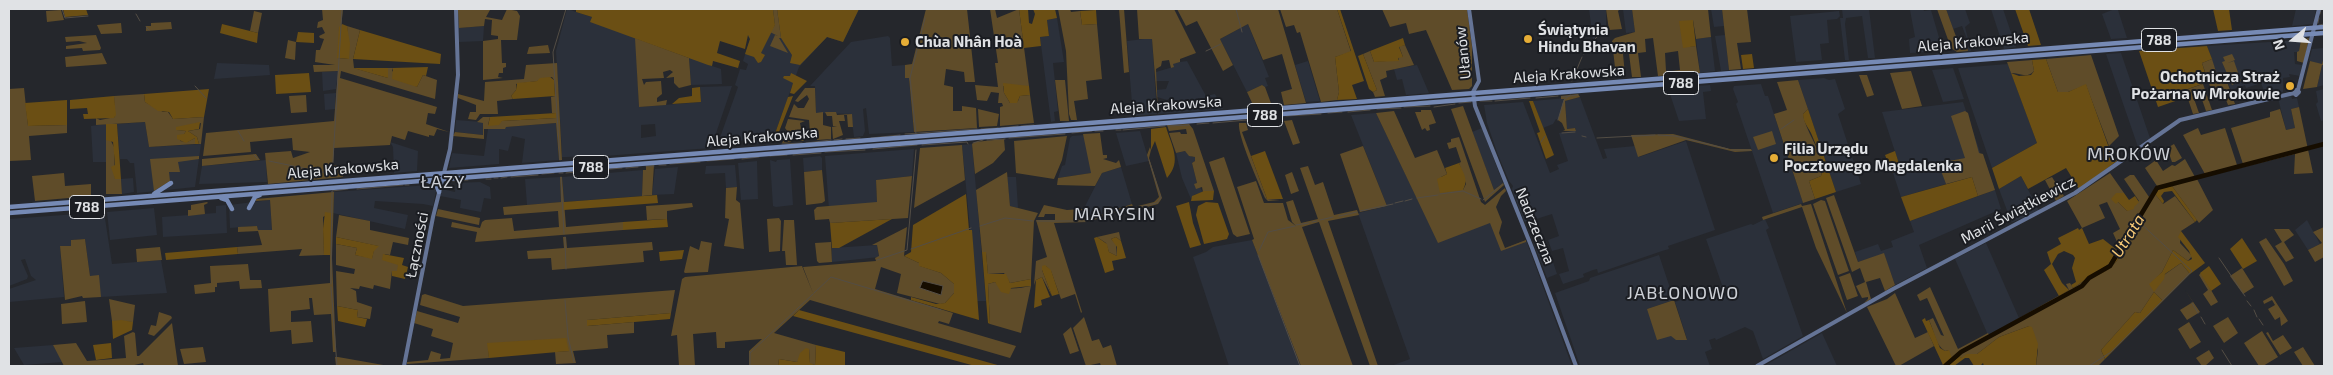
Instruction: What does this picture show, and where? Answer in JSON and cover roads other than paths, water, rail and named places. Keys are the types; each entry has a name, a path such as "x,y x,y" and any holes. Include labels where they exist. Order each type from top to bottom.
{"main road":[{"name":"Aleja Krakowska","path":"9,213 2324,27"},
{"name":"Aleja Krakowska","path":"9,207 2324,33"},
{"path":"427,180 436,184 439,192"},
{"path":"146,197 158,193 171,183"},
{"path":"248,208 255,197 265,193"},
{"path":"215,197 227,200 232,210"}],"street":[{"name":"Łączności","path":"404,366 439,192 450,149 458,75 456,9"},
{"name":"Ułanów","path":"1469,9 1479,81 1473,96"},
{"path":"2313,34 2319,9"},
{"name":"Marii Świątkiewicz","path":"1757,366 1893,289 2075,193 2180,120 2296,91 2313,34"},
{"name":"Nadrzeczna","path":"1473,96 1576,366"}],"waterway":[{"path":"62,9 65,18 88,16"},
{"path":"332,177 342,9"},
{"path":"560,160 553,52 566,9"},
{"path":"1236,9 1242,32"},
{"path":"2320,14 2321,9"},
{"path":"136,14 140,21"},
{"path":"916,134 910,78 925,18"},
{"path":"2318,23 2319,18"},
{"path":"2319,25 2324,24"},
{"path":"146,27 149,30"},
{"path":"1584,54 1588,46 1606,28"},
{"path":"1206,51 1221,44"},
{"path":"1572,81 1582,57"},
{"path":"195,86 206,98"},
{"path":"1558,120 1564,100 1570,95"},
{"path":"1562,97 1578,95"},
{"path":"1536,98 1558,96"},
{"path":"1495,101 1530,98"},
{"path":"1480,101 1492,101"},
{"path":"1459,103 1471,102"},
{"path":"1434,107 1455,104"},
{"path":"1404,107 1430,106"},
{"path":"1377,109 1401,108"},
{"path":"1348,112 1370,110"},
{"path":"1328,113 1342,112"},
{"path":"1286,116 1321,114"},
{"path":"1213,123 1281,117"},
{"path":"1781,129 1794,120"},
{"path":"1197,124 1209,123"},
{"path":"1021,126 1034,125"},
{"path":"1169,126 1189,125"},
{"path":"1001,128 1018,126"},
{"path":"1123,130 1165,126"},
{"path":"981,129 998,128"},
{"path":"905,134 977,129"},
{"path":"1116,130 1121,130"},
{"path":"238,131 244,141"},
{"path":"1072,133 1092,131"},
{"path":"1095,131 1103,131"},
{"path":"1562,133 1575,132"},
{"path":"1009,138 1065,134"},
{"path":"871,138 900,135"},
{"path":"1597,138 1655,135"},
{"path":"1658,135 1675,136 1728,149"},
{"path":"1541,142 1545,136"},
{"path":"1582,136 1586,137"},
{"path":"846,139 860,138"},
{"path":"834,140 842,139"},
{"path":"987,140 1005,139"},
{"path":"806,143 831,140"},
{"path":"973,143 983,140"},
{"path":"922,145 967,142 968,144"},
{"path":"782,144 802,143"},
{"name":"Utrata","path":"1945,366 1961,352 2082,286 2089,278 2110,266 2157,188 2324,144"},
{"path":"873,149 917,145"},
{"path":"825,152 865,150"},
{"path":"877,260 907,250 916,150"},
{"path":"1731,150 1750,150"},
{"path":"793,155 821,153"},
{"path":"254,155 258,159"},
{"path":"770,156 787,155"},
{"path":"742,159 759,157"},
{"path":"707,161 734,159"},
{"path":"1139,207 1157,203 1161,198 1149,160"},
{"path":"269,161 332,174"},
{"path":"670,164 700,162"},
{"path":"659,165 666,165"},
{"path":"646,166 654,166"},
{"path":"626,168 638,167"},
{"path":"600,170 622,168"},
{"path":"566,173 595,170"},
{"path":"542,174 554,173"},
{"path":"511,177 538,175"},
{"path":"501,178 507,177"},
{"path":"561,177 564,234"},
{"path":"486,179 491,179"},
{"path":"453,181 468,180"},
{"path":"1483,200 1503,184"},
{"path":"357,189 403,185"},
{"path":"331,284 332,191 348,189"},
{"path":"1440,194 1463,191 1481,199"},
{"path":"1417,198 1438,195"},
{"path":"1405,201 1412,199"},
{"path":"1395,203 1403,201"},
{"path":"1360,211 1393,204"},
{"path":"1037,221 1088,221 1122,209 1133,208"},
{"path":"1339,216 1357,212"},
{"path":"1320,220 1333,217"},
{"path":"980,226 1005,218 1033,221"},
{"path":"2089,366 2111,352 2192,271 2137,220"},
{"path":"1312,222 1317,221"},
{"path":"1296,225 1309,223"},
{"path":"1259,251 1268,232 1295,226"},
{"path":"911,249 971,228"},
{"path":"565,237 566,269"},
{"path":"1258,255 1300,366"},
{"path":"2219,258 2245,296"},
{"path":"814,293 831,277 941,310"},
{"path":"331,287 337,366"},
{"path":"750,366 750,353 813,294"},
{"path":"565,300 568,337 574,362"},
{"path":"2247,301 2251,306"},
{"path":"2192,303 2198,313"},
{"path":"2254,310 2257,317"},
{"path":"2201,317 2205,324"},
{"path":"2259,319 2263,325"},
{"path":"2222,350 2232,366"}],"place":[{"name":"Świątynia Hindu Bhavan","path":"1528,39"},
{"name":"Chùa Nhân Hoà","path":"905,42"},
{"name":"Ochotnicza Straż Pożarna w Mrokowie","path":"2290,86"},
{"name":"Filia Urzędu Pocztowego Magdalenka","path":"1774,158"}],"district":[{"name":"MROKÓW","path":"2129,154"},
{"name":"ŁAZY","path":"443,182"},
{"name":"MARYSIN","path":"1115,214"},
{"name":"JABŁONOWO","path":"1683,293"}]}
